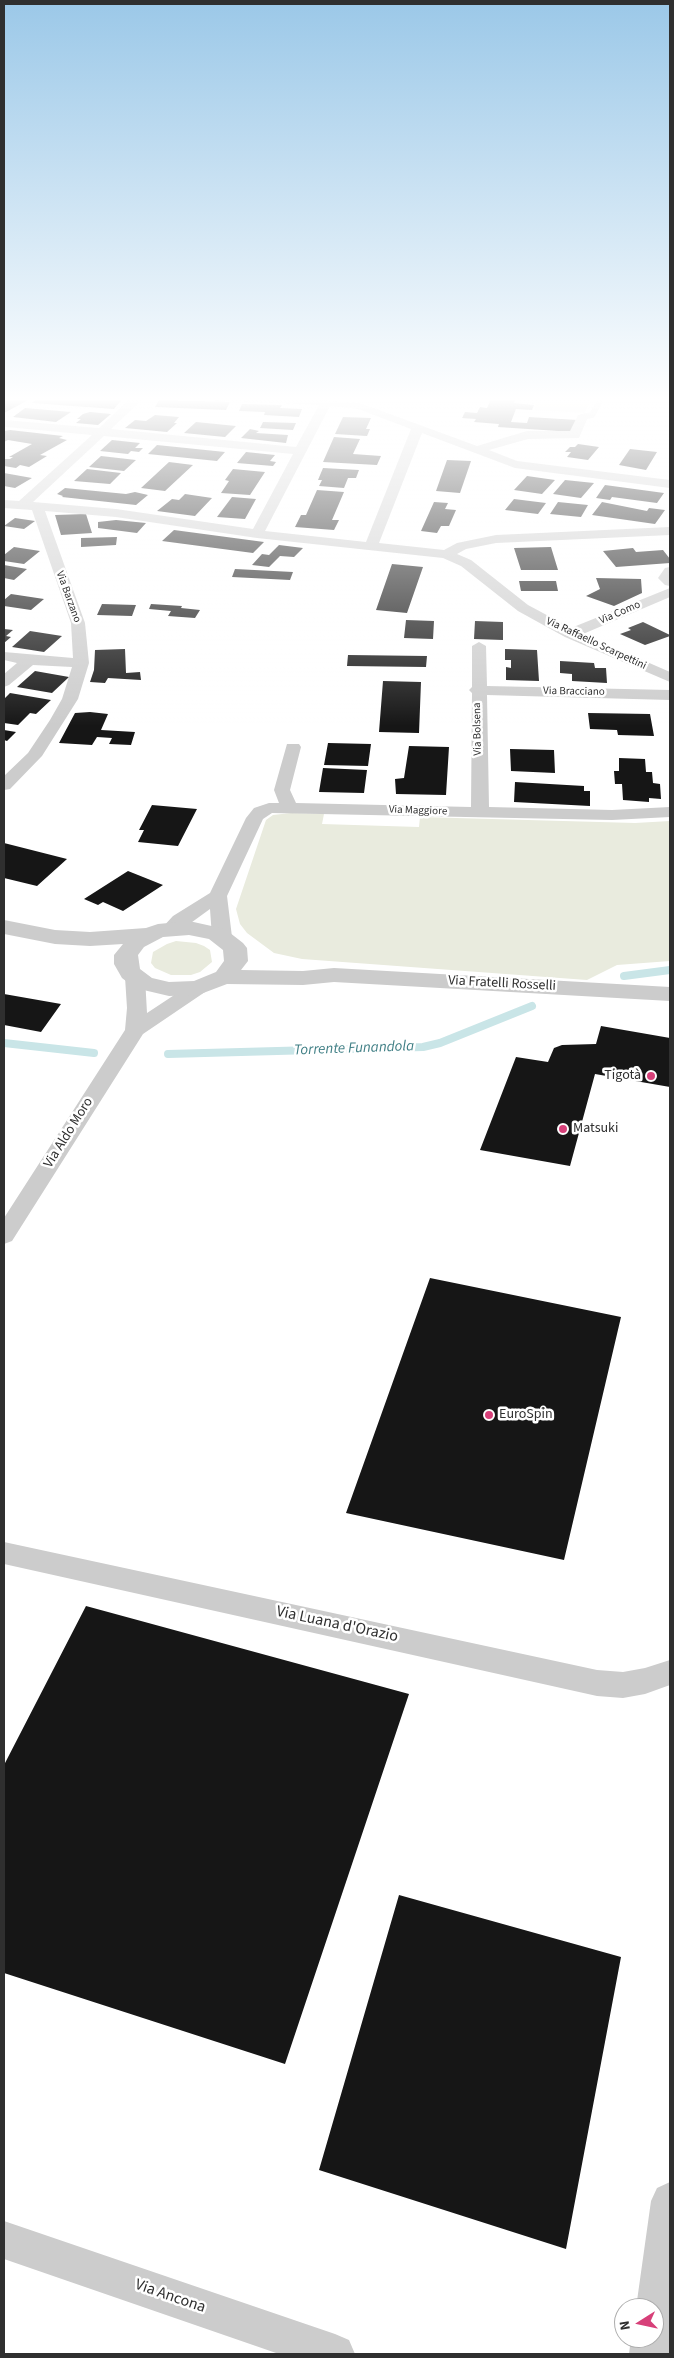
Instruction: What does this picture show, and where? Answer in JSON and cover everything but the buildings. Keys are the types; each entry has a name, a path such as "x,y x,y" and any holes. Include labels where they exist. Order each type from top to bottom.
{"street":[{"name":"Via Raffaello Scarpettini","path":"21,506 116,513 257,534 446,554 466,563 523,608 570,634 670,677"},
{"path":"257,534 271,506"},
{"path":"371,547 387,506"},
{"name":"Via Barzano","path":"4,785 34,756 58,720 70,699 81,663 78,623 29,507"},
{"path":"446,554 462,546 496,539 670,532"},
{"path":"670,571 666,578 670,582"},
{"name":"Via Como","path":"570,634 670,592"},
{"name":"Via Bolsena","path":"479,646 480,813"},
{"path":"4,656 29,660 81,663"},
{"path":"4,682 29,660"},
{"name":"Via Bracciano","path":"478,690 670,695"},
{"path":"289,808 282,790 293,747"},
{"name":"Via Maggiore","path":"218,896 257,815 269,808 612,815 670,812"},
{"path":"170,929 180,920 218,896 235,965 224,977"},
{"path":"4,927 55,937 90,939 148,935 170,929 202,930 229,944 334,975"},
{"path":"131,973 126,959 128,950 148,935"},
{"path":"55,937 131,973 144,983 162,988 198,988 224,977 303,978 334,975"},
{"name":"Via Aldo Moro","path":"131,973 137,1008 135,1030"},
{"name":"Via Fratelli Rosselli","path":"334,975 668,994"},
{"name":"Via Aldo Moro","path":"4,1236 135,1030 198,988"},
{"name":"Via Luana d'Orazio","path":"4,1553 597,1683 623,1685 646,1682 670,1672"},
{"path":"657,2298 670,2201"},
{"name":"Via Ancona","path":"4,2240 335,2354"}],"shaded area":[{"path":"291,813 324,814 322,824 419,827 420,817 635,823 670,821 670,961 617,965 587,980 302,959 274,953 247,933 240,924 236,909 266,820 273,815"},
{"path":"176,941 196,943 204,946 210,950 212,962 200,972 191,975 171,975 155,968 151,963 153,952"}],"waterway":[{"name":"Torrente Funandola","path":"624,976 670,970"},
{"name":"Torrente Funandola","path":"168,1054 423,1047 440,1043 532,1006"},
{"name":"Torrente Funandola","path":"4,1043 94,1053"}],"place":[{"name":"Tigotà","path":"651,1076"},
{"name":"Matsuki","path":"563,1129"},
{"name":"EuroSpin","path":"489,1415"}]}
